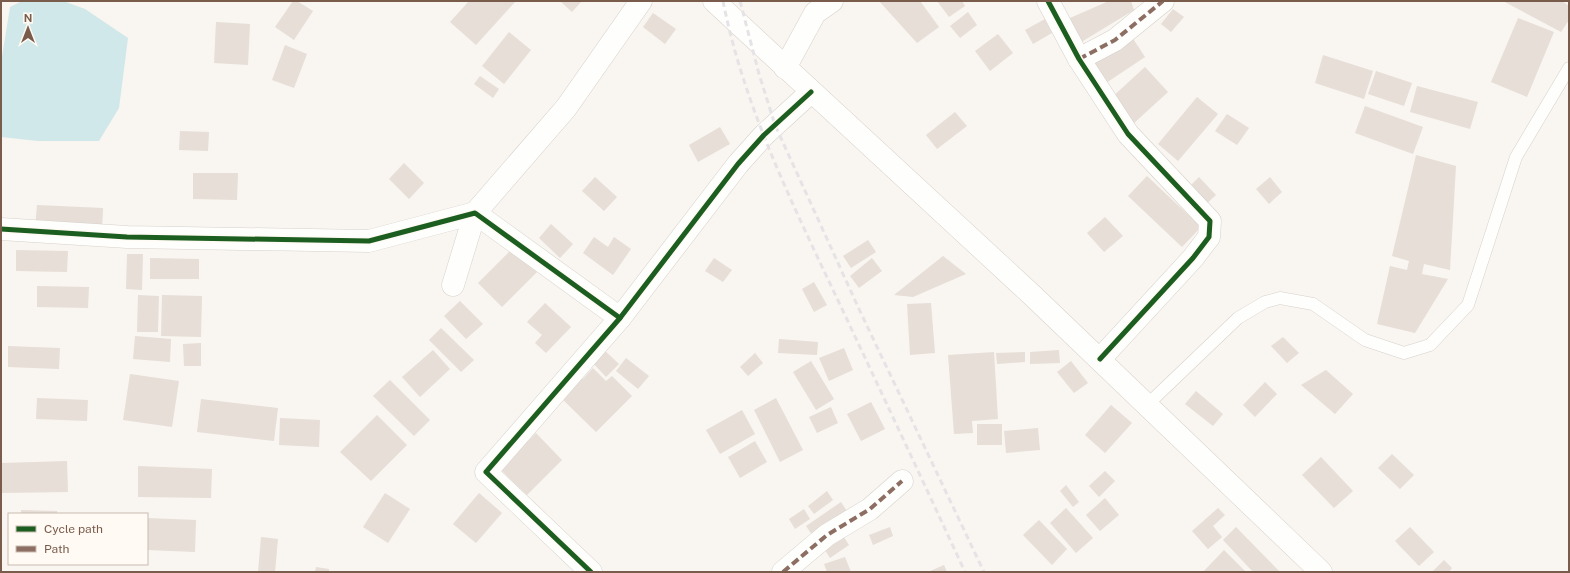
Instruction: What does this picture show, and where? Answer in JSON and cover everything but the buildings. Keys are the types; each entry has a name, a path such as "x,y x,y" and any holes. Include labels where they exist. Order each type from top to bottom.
{"street":[{"path":"452,285 475,213 566,108 641,1"},
{"path":"714,1 784,68 1148,405 1321,572"},
{"path":"1048,1 1079,59 1128,134 1210,221 1209,237 1194,258 1100,360"},
{"path":"1079,59 1115,40 1163,1"},
{"path":"784,68 819,5"},
{"path":"591,572 486,472 620,318 738,164 764,135 811,92"},
{"path":"1,229 127,237 368,240 475,213"},
{"path":"475,213 620,318"},
{"path":"784,572 827,535 870,509 902,481"}],"lane":[{"path":"1148,405 1238,318 1265,302 1280,298 1313,304 1365,340 1404,353 1430,345 1468,305 1516,157 1569,68"}],"water":[{"path":"22,1 63,1 85,9 128,38 119,108 99,141 38,141 1,137 1,63 10,7"}],"railway":[{"path":"723,1 732,39 755,113 785,186 965,572"},
{"path":"740,1 759,74 775,125 859,309 984,572"}],"marked path":[{"path":"1079,59 1115,40 1163,1"},
{"path":"783,572 827,535 870,509 902,481"}],"cycle path":[{"path":"1048,1 1079,59 1128,134 1210,221 1209,237 1193,258 1100,359"},
{"path":"620,318 738,164 764,135 811,92"},
{"path":"1,229 127,237 369,241 475,213 620,318 486,472 591,572"}]}
